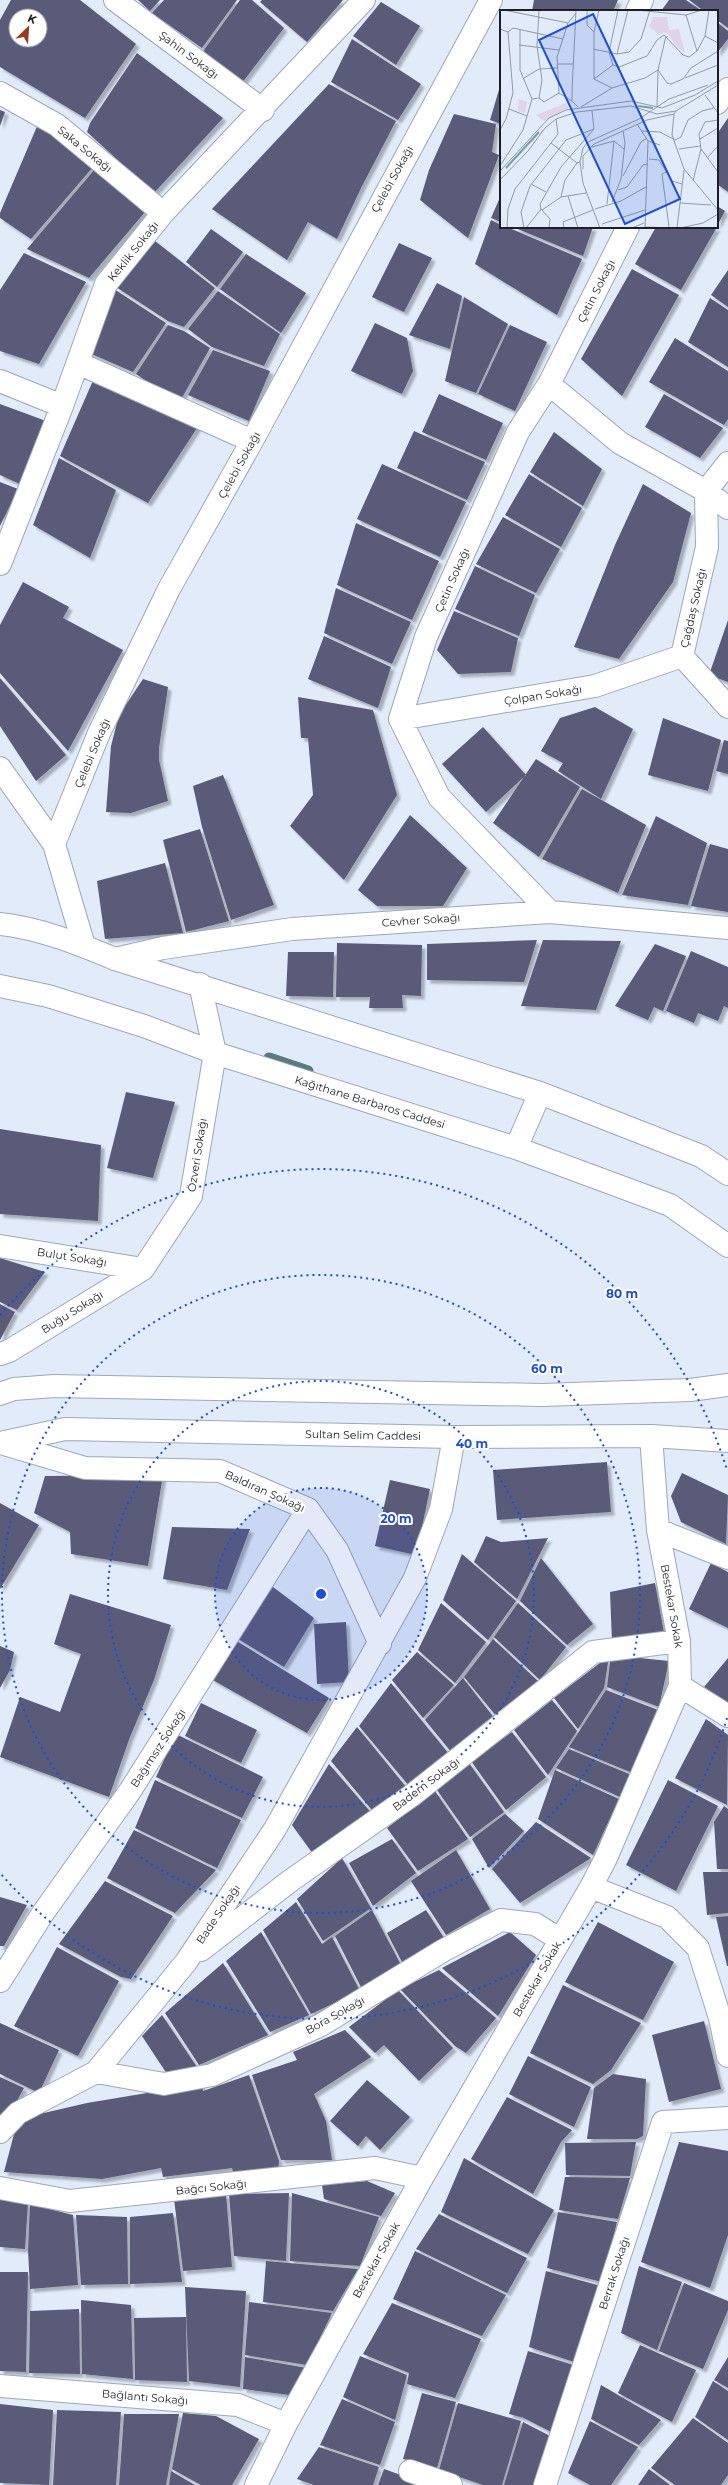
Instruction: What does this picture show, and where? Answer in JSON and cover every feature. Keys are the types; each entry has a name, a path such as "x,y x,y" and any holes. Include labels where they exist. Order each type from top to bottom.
{"street":[{"name":"Şahin Sokağı","path":"115,0 263,110"},
{"name":"Keklik Sokağı","path":"0,564 62,406 106,284 163,213 263,110 364,0"},
{"name":"Çelebi Sokağı","path":"54,844 99,733 169,589 252,440 491,0"},
{"path":"637,10 642,0"},
{"path":"718,102 728,89"},
{"name":"Saka Sokağı","path":"0,93 57,125 163,213"},
{"name":"Çetin Sokağı","path":"400,719 426,637 518,432 549,384 627,228"},
{"path":"78,363 252,440"},
{"path":"0,381 62,406"},
{"path":"549,384 620,443 706,491 728,508"},
{"path":"706,491 728,462"},
{"name":"Çağdaş Sokağı","path":"706,491 707,547 682,656 728,707"},
{"name":"Çolpan Sokağı","path":"400,719 596,686 682,656"},
{"path":"400,719 438,797 550,912"},
{"path":"0,768 54,844 84,946"},
{"name":"Cevher Sokağı","path":"115,959 163,948 292,929 550,912 728,928"},
{"path":"0,924 15,926 84,946 115,959 200,984 540,1093 701,1156 728,1174"},
{"path":"200,984 215,1053"},
{"name":"Kağıthane Barbaros Caddesi","path":"0,986 48,996 107,1014 144,1026 215,1053 516,1148 670,1205 728,1246"},
{"name":"Özveri Sokağı","path":"143,1269 191,1196 215,1053"},
{"path":"516,1148 540,1093"},
{"name":"Bulut Sokağı","path":"0,1246 143,1269"},
{"name":"Buğu Sokağı","path":"0,1354 9,1351 143,1269"},
{"path":"0,1394 14,1389 54,1386 542,1395 690,1390 728,1384"},
{"name":"Sultan Selim Caddesi","path":"1,1443 65,1429 454,1438 651,1436 728,1441"},
{"name":"Bestekar Sokak","path":"256,2485 286,2424 422,2178 560,1939 592,1887 680,1686 679,1641 658,1530 651,1436"},
{"name":"Bade Sokağı","path":"0,2132 18,2113 96,2072 186,1962 275,1829 380,1644 415,1578 430,1544 442,1502 454,1438"},
{"name":"Baldıran Sokağı","path":"1,1443 85,1468 220,1471 308,1510 337,1550 380,1644"},
{"name":"Bağımsız Sokağı","path":"0,1981 43,1913 130,1791 308,1510"},
{"path":"658,1530 728,1558"},
{"name":"Badem Sokağı","path":"186,1962 290,1881 412,1796 593,1652 679,1641"},
{"path":"680,1686 728,1716"},
{"path":"592,1887 667,1917 698,1948 720,2018 728,2056"},
{"name":"Bora Sokağı","path":"96,2072 164,2084 212,2075 321,2025 444,1950 501,1920 536,1924 560,1939"},
{"name":"Berrak Sokağı","path":"545,2485 663,2122 728,2118"},
{"name":"Bağcı Sokağı","path":"0,2188 70,2201 375,2168 422,2178"},
{"name":"Bağlantı Sokağı","path":"0,2386 238,2405 286,2424"},
{"path":"410,2471 451,2485"}],"building":[{"path":"11,0 80,0 136,44 85,118 0,67 0,20"},
{"path":"138,0 160,0 150,11"},
{"path":"164,0 237,0 202,48 152,13"},
{"path":"240,0 252,0 284,28 242,83 205,56 204,50"},
{"path":"262,0 343,0 307,42 260,2"},
{"path":"534,0 618,0 613,10 532,10"},
{"path":"669,0 686,0 701,10 662,10"},
{"path":"689,0 728,0 728,28 718,21 718,10 703,10"},
{"path":"381,2 420,26 396,65 353,36"},
{"path":"718,23 728,31 728,39 718,52"},
{"path":"352,39 421,84 398,120 331,82"},
{"path":"137,53 223,118 154,193 87,132 90,123"},
{"path":"329,84 396,121 362,186 337,239 308,222 287,260 212,209"},
{"path":"500,86 500,124 490,120"},
{"path":"0,110 5,112 0,126"},
{"path":"454,114 496,124 492,152 499,155 468,238 420,200 429,170"},
{"path":"728,118 728,192 718,185 718,133"},
{"path":"38,124 93,167 31,239 0,218 0,213"},
{"path":"95,169 145,212 89,278 27,249"},
{"path":"500,197 500,222 491,218"},
{"path":"718,207 725,211 718,224"},
{"path":"491,220 500,224 500,228 509,228 582,259 557,315 475,264"},
{"path":"515,228 593,228 583,256"},
{"path":"655,228 716,228 681,290 635,264"},
{"path":"211,229 243,252 217,287 186,262"},
{"path":"155,241 215,288 184,327 168,321 116,287"},
{"path":"399,243 432,258 404,312 372,297"},
{"path":"24,253 86,282 39,364 0,351 0,290"},
{"path":"246,254 306,293 281,333 220,289"},
{"path":"632,269 679,295 622,396 581,359"},
{"path":"728,270 728,307 711,295"},
{"path":"437,283 462,296 450,349 409,335"},
{"path":"114,289 166,323 133,372 87,352"},
{"path":"218,291 280,334 264,366 212,347 188,329"},
{"path":"464,297 508,324 476,393 445,381"},
{"path":"710,298 728,310 728,367 688,342"},
{"path":"375,323 407,338 413,371 402,394 351,371"},
{"path":"168,325 184,331 210,348 179,403 136,374"},
{"path":"510,325 547,342 515,411 478,394"},
{"path":"675,338 728,371 728,419 724,425 649,382"},
{"path":"213,350 270,371 249,421 188,395"},
{"path":"95,376 201,422 148,503 60,456"},
{"path":"439,394 503,423 486,460 422,432"},
{"path":"664,394 723,428 700,458 645,427"},
{"path":"0,404 46,421 22,485 0,475"},
{"path":"414,431 485,462 467,500 397,468"},
{"path":"554,432 602,469 583,506 530,472"},
{"path":"59,458 116,490 90,558 33,525"},
{"path":"382,464 466,502 440,557 357,519"},
{"path":"529,474 582,508 561,547 505,515"},
{"path":"0,482 18,489 0,526"},
{"path":"643,484 691,513 673,582 619,659 574,647 615,545"},
{"path":"503,517 560,549 536,593 476,564"},
{"path":"356,523 439,561 412,620 337,585"},
{"path":"475,566 535,595 519,636 455,609"},
{"path":"23,582 69,607 63,618 123,650 68,751 0,673 0,625"},
{"path":"336,588 411,622 392,664 324,633"},
{"path":"454,611 518,638 511,672 458,674 437,650"},
{"path":"728,620 728,682 709,675"},
{"path":"324,636 391,667 378,708 308,679"},
{"path":"0,678 66,755 36,781 0,726"},
{"path":"143,679 168,687 159,748 159,760 168,801 131,813 106,812 111,746 119,715"},
{"path":"298,697 373,710 397,795 344,880 290,826 313,795 308,738 301,738"},
{"path":"595,707 633,729 601,799 558,771 563,763 541,751 560,718"},
{"path":"663,718 721,740 708,791 648,775"},
{"path":"483,727 526,775 486,812 442,764"},
{"path":"724,740 728,741 728,774 716,771"},
{"path":"536,759 580,787 539,857 493,823"},
{"path":"223,775 274,905 231,920 202,827 193,786"},
{"path":"582,789 646,825 618,893 542,859"},
{"path":"410,815 467,868 443,906 377,906 358,890"},
{"path":"656,816 707,843 688,905 622,895"},
{"path":"200,829 229,921 186,932 163,840"},
{"path":"710,844 728,849 728,912 691,906"},
{"path":"165,863 183,933 105,939 97,881"},
{"path":"537,940 524,982 427,980 427,944"},
{"path":"543,940 621,941 596,1010 521,1006"},
{"path":"337,943 422,945 421,996 402,995 403,1008 369,1008 370,997 336,997"},
{"path":"655,944 686,956 663,1011 654,1007 648,1020 615,1006"},
{"path":"691,951 728,967 728,1008 724,1006 718,1021 698,1013 694,1023 666,1011"},
{"path":"288,952 334,952 333,997 286,996"},
{"path":"126,1092 175,1102 153,1178 107,1168"},
{"path":"0,1129 101,1145 98,1221 0,1214"},
{"path":"0,1258 45,1272 17,1310 0,1302"},
{"path":"0,1304 15,1312 0,1340"},
{"path":"607,1462 611,1512 497,1520 493,1470"},
{"path":"682,1473 728,1495 726,1544 681,1522 671,1496"},
{"path":"163,1475 148,1566 71,1554 70,1532 34,1513 45,1476"},
{"path":"390,1480 430,1489 416,1555 375,1546"},
{"path":"0,1503 39,1525 0,1589"},
{"path":"172,1527 250,1529 227,1590 163,1579"},
{"path":"486,1536 501,1542 548,1538 517,1599 474,1562"},
{"path":"462,1554 516,1601 488,1640 443,1600"},
{"path":"541,1558 593,1624 567,1645 520,1601"},
{"path":"711,1563 728,1572 728,1628 689,1609"},
{"path":"655,1583 664,1633 612,1642 610,1592"},
{"path":"273,1587 314,1618 284,1667 235,1637"},
{"path":"70,1594 171,1625 154,1680 130,1737 109,1797 0,1757 20,1697 60,1712 81,1654 54,1644"},
{"path":"441,1603 486,1642 455,1683 418,1650"},
{"path":"518,1603 566,1647 540,1680 494,1637"},
{"path":"346,1622 349,1682 317,1684 314,1624"},
{"path":"493,1639 539,1682 497,1717 464,1677"},
{"path":"235,1640 329,1698 307,1733 211,1679"},
{"path":"0,1646 14,1652 10,1670 0,1688"},
{"path":"417,1652 454,1685 423,1718 392,1680"},
{"path":"611,1655 669,1661 659,1707 607,1687"},
{"path":"609,1656 604,1688 578,1729 554,1698"},
{"path":"728,1658 728,1704 704,1687"},
{"path":"463,1678 495,1719 452,1753 425,1720"},
{"path":"391,1683 449,1754 409,1786 359,1726"},
{"path":"606,1690 658,1710 635,1774 569,1747"},
{"path":"552,1700 577,1731 548,1775 514,1730"},
{"path":"201,1703 257,1730 241,1763 185,1736"},
{"path":"706,1719 728,1735 727,1805 675,1778"},
{"path":"357,1727 407,1788 376,1815 331,1761"},
{"path":"512,1732 546,1777 506,1810 471,1761"},
{"path":"176,1734 263,1777 242,1818 156,1777"},
{"path":"569,1749 634,1776 620,1797 556,1768"},
{"path":"469,1763 504,1812 470,1837 437,1790"},
{"path":"329,1764 374,1816 316,1858 292,1825"},
{"path":"555,1770 619,1799 593,1855 538,1819"},
{"path":"155,1780 241,1820 217,1868 135,1828"},
{"path":"668,1780 718,1806 676,1891 626,1865"},
{"path":"435,1791 468,1839 418,1871 387,1828"},
{"path":"724,1806 728,1809 728,1869 717,1869 714,1822"},
{"path":"505,1814 524,1831 489,1868 472,1839"},
{"path":"536,1822 591,1858 520,1903 492,1869"},
{"path":"134,1830 216,1870 175,1913 107,1878"},
{"path":"392,1839 416,1873 373,1906 349,1863"},
{"path":"456,1850 490,1909 446,1935 411,1881"},
{"path":"342,1858 371,1908 323,1941 297,1899"},
{"path":"703,1872 728,1872 728,1913 707,1915"},
{"path":"105,1881 173,1916 131,1979 121,1977 59,1944"},
{"path":"0,1897 27,1905 4,1946 0,1946"},
{"path":"296,1902 322,1944 332,1937 360,1991 311,2014 263,1930"},
{"path":"372,1910 401,1965 363,1991 335,1936"},
{"path":"426,1910 444,1938 403,1964 387,1933"},
{"path":"728,1916 728,1966 727,1966 716,1917"},
{"path":"598,1922 674,1962 643,2020 565,1982"},
{"path":"261,1932 309,2015 270,2032 226,1961"},
{"path":"510,1932 536,1955 498,2016 442,1968"},
{"path":"57,1947 119,1981 78,2056 14,2026"},
{"path":"223,1963 268,2035 199,2065 165,2013"},
{"path":"439,1970 496,2018 466,2053 455,2046 400,1989"},
{"path":"563,1985 641,2023 611,2070 593,2084 530,2053"},
{"path":"398,1990 453,2048 419,2081 384,2045 375,2053 349,2027"},
{"path":"162,2015 197,2067 169,2077 142,2036"},
{"path":"704,2021 721,2089 669,2102 652,2035"},
{"path":"0,2023 59,2050 39,2093 0,2074"},
{"path":"345,2030 371,2057 314,2094 326,2121 332,2160 281,2160 252,2075 297,2060 293,2052"},
{"path":"528,2056 591,2087 574,2127 509,2094"},
{"path":"613,2074 646,2079 643,2136 637,2139 587,2139 594,2088"},
{"path":"249,2075 279,2161 278,2171 234,2175 232,2168 163,2177 161,2168 102,2179 4,2172 18,2119 87,2103 201,2084 203,2091"},
{"path":"0,2077 24,2088 12,2110 0,2118"},
{"path":"367,2080 410,2117 380,2150 366,2136 358,2146 330,2121"},
{"path":"507,2097 572,2130 561,2142 533,2194 471,2159"},
{"path":"636,2142 630,2176 566,2175 565,2143"},
{"path":"679,2142 728,2151 728,2235 710,2288 641,2262"},
{"path":"464,2158 554,2210 528,2254 441,2212"},
{"path":"565,2177 630,2178 618,2219 559,2210"},
{"path":"367,2181 395,2193 381,2216 324,2199 322,2185"},
{"path":"289,2193 286,2261 234,2256 229,2194"},
{"path":"292,2193 379,2217 360,2266 290,2261"},
{"path":"226,2194 232,2267 183,2271 174,2199"},
{"path":"0,2197 28,2203 25,2249 0,2247"},
{"path":"30,2204 73,2215 78,2285 30,2289 28,2250"},
{"path":"558,2212 617,2222 602,2282 547,2268"},
{"path":"173,2213 182,2282 130,2284 130,2217"},
{"path":"439,2214 527,2258 507,2293 416,2249"},
{"path":"76,2215 127,2217 128,2284 81,2285"},
{"path":"415,2251 506,2295 482,2336 393,2299"},
{"path":"266,2261 358,2269 333,2311 263,2302"},
{"path":"639,2266 682,2282 657,2350 621,2333"},
{"path":"546,2271 601,2286 577,2363 529,2347"},
{"path":"0,2272 28,2272 26,2372 0,2371"},
{"path":"684,2283 728,2301 728,2310 703,2369 659,2351"},
{"path":"185,2287 246,2291 240,2387 189,2381"},
{"path":"81,2300 131,2305 133,2379 82,2374"},
{"path":"249,2302 332,2313 307,2365 245,2355"},
{"path":"392,2303 481,2339 455,2398 407,2384 409,2373 363,2354"},
{"path":"79,2309 80,2374 29,2373 30,2311"},
{"path":"186,2317 187,2382 135,2380 134,2318"},
{"path":"640,2345 696,2370 672,2422 618,2393"},
{"path":"528,2351 577,2366 555,2434 524,2418 509,2414"},
{"path":"360,2356 407,2375 395,2420 343,2397"},
{"path":"245,2357 307,2368 290,2395 243,2389"},
{"path":"728,2357 728,2388 714,2380"},
{"path":"713,2381 728,2391 728,2440 695,2417"},
{"path":"601,2385 661,2420 639,2445 591,2419"},
{"path":"422,2393 456,2402 437,2468 403,2459"},
{"path":"342,2399 395,2422 380,2465 320,2445"},
{"path":"458,2403 521,2421 502,2485 483,2485 439,2470"},
{"path":"0,2404 53,2410 49,2485 0,2483"},
{"path":"57,2410 121,2412 116,2485 53,2485"},
{"path":"183,2413 216,2416 259,2439 232,2485 201,2485 172,2469"},
{"path":"124,2414 179,2414 166,2485 119,2485"},
{"path":"693,2418 728,2443 728,2475 721,2485 675,2485 651,2468"},
{"path":"590,2421 638,2447 611,2485 590,2485 568,2473"},
{"path":"523,2422 554,2438 538,2485 504,2485"},
{"path":"319,2447 379,2467 373,2485 314,2485 297,2479"},
{"path":"384,2469 429,2485 378,2485"},
{"path":"649,2469 670,2485 638,2485"},
{"path":"171,2471 195,2485 169,2485"}],"waterway":[{"path":"269,1058 308,1071"}]}
